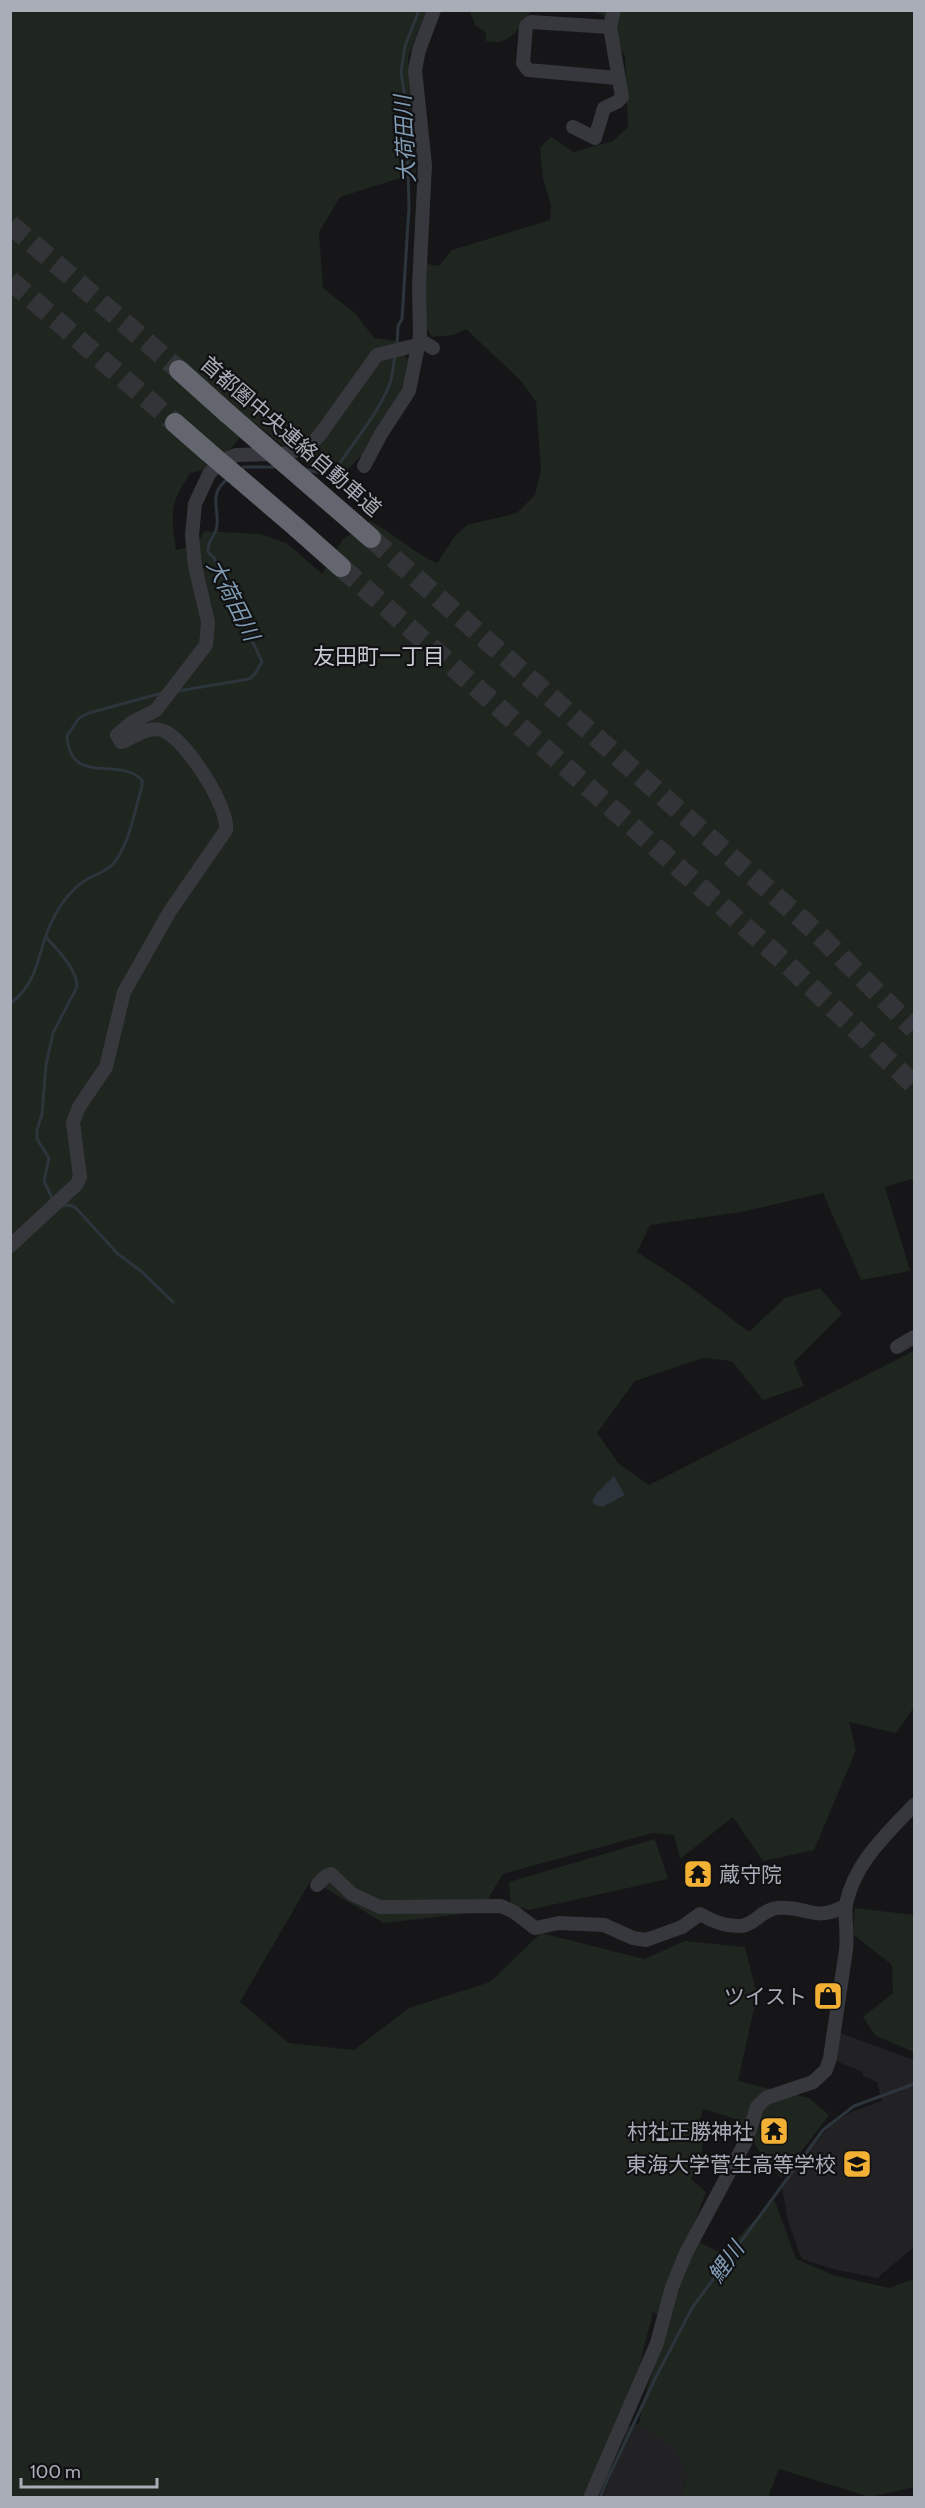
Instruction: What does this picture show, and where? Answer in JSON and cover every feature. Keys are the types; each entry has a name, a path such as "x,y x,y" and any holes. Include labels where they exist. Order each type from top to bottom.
{"highway":[{"name":"首都圏中央連絡自動車道","path":"179,370 370,538"},
{"path":"175,423 341,567"}],"street":[{"path":"364,466 381,434 409,391 415,345 426,184 415,70 419,50 434,10"},
{"path":"573,127 595,138 604,108 622,97 610,27 614,10"},
{"path":"610,27 531,22 526,26 523,63 528,70 617,78"},
{"path":"10,1246 77,1184 80,1177 73,1122 79,1107 106,1067 124,992 170,911 226,830 226,816 195,760 178,741 164,731 156,729 125,741 117,739 117,735 122,730 156,710 202,652 208,633 208,622 195,566 192,535 195,504 203,483 220,462 236,455 282,454 304,449 319,436 377,355 426,343 433,348"},
{"path":"897,1347 915,1337"},
{"path":"590,2498 654,2352 672,2287 686,2253 741,2150 757,2107 766,2098 813,2082 826,2070 835,2026 848,1933 845,1906 862,1863 915,1805"},
{"path":"317,1885 331,1874 352,1894 380,1907 501,1906 514,1912 534,1928 559,1923 604,1925 633,1938 645,1940 682,1927 700,1914 716,1923 741,1927 776,1908 828,1914 845,1906"}],"shaded area":[{"path":"469,10 531,11 513,35 508,39 494,42 486,41 486,32 476,26"},
{"path":"11,11 426,11 408,57 416,173 340,197 319,232 323,288 355,313 374,338 396,341 412,367 404,394 376,441 332,485 252,421 226,454 209,467 190,473 178,494 173,510 176,550 197,545 204,531 261,534 288,544 322,574 343,539 370,521 437,563 455,536 467,525 517,513 535,495 541,469 536,402 521,381 466,329 453,335 432,337 416,312 416,250 427,264 439,266 452,250 550,220 551,206 543,178 540,148 551,137 574,152 613,141 628,127 625,57 603,15 590,11 914,11 914,1188 912,1179 885,1187 910,1271 861,1280 823,1193 742,1212 650,1225 637,1252 685,1283 749,1332 785,1298 820,1288 842,1314 794,1362 804,1386 763,1400 732,1361 703,1358 635,1381 597,1433 619,1464 649,1485 914,1351 914,1707 896,1733 849,1722 856,1750 814,1850 763,1861 733,1817 680,1859 674,1835 652,1833 503,1874 480,1912 384,1923 311,1880 240,2002 289,2043 354,2050 409,2008 490,1982 541,1933 644,1959 685,1941 745,1947 757,1995 738,2081 809,2098 829,2115 781,2178 761,2154 739,2120 703,2109 699,2124 703,2139 702,2151 691,2179 706,2192 689,2237 723,2254 774,2199 796,2259 833,2275 889,2288 914,2279 914,2487 870,2497 779,2469 768,2497 681,2497 688,2473 673,2447 639,2423 668,2321 653,2312 639,2367 619,2414 620,2428 596,2497 11,2498"},
{"path":"614,1476 625,1495 602,1507 595,1505 592,1501 596,1494"},
{"path":"655,1839 668,1879 529,1910 511,1905 509,1882"},
{"path":"855,1908 914,1915 914,2052 876,2036 863,2017 893,1993 892,1965 853,1934"},
{"name":"東海大学菅生高等学校","path":"840,2033 914,2060 914,2247 877,2278 833,2269 802,2259 788,2221 782,2188 809,2150 830,2126 851,2112 882,2101 877,2082 863,2076 863,2072 836,2061"},
{"path":"639,2423 673,2446 688,2473 681,2497 603,2498 628,2427"}],"waterway":[{"name":"大荷田川","path":"397,346 398,326 402,319 409,207 406,105 401,72 405,46 419,10"},
{"name":"大荷田川","path":"305,469 323,474 334,472 372,418 385,395 391,380 395,356"},
{"name":"大荷田川","path":"240,470 244,467 277,467"},
{"name":"大荷田川","path":"178,691 249,679 262,662 214,558 208,552 208,546 216,530 216,497 222,484 229,478"},
{"name":"大荷田川","path":"10,1004 28,985 48,931 64,902 78,886 108,869 119,856 128,837 142,787 142,780 133,773 86,766 77,761 70,752 67,736 79,718 89,713 162,693"},
{"path":"46,937 70,966 77,987 53,1033 46,1065 42,1114 37,1130 37,1139 49,1158 44,1181 53,1200"},
{"path":"61,1206 75,1207 118,1254 142,1272 173,1302"},
{"name":"鯉川","path":"600,2498 656,2377 692,2308 823,2130 854,2106 914,2084"}],"tunnel":[{"path":"10,224 179,370"},
{"path":"10,280 175,423"},
{"path":"371,538 815,931 914,1029"},
{"path":"341,567 787,964 914,1085"}],"place":[{"name":"蔵守院","path":"698,1874"},
{"name":"ツイスト","path":"828,1996"},
{"name":"村社正勝神社","path":"774,2131"},
{"name":"東海大学菅生高等学校","path":"857,2164"}],"district":[{"name":"友田町一丁目","path":"379,656"}]}
